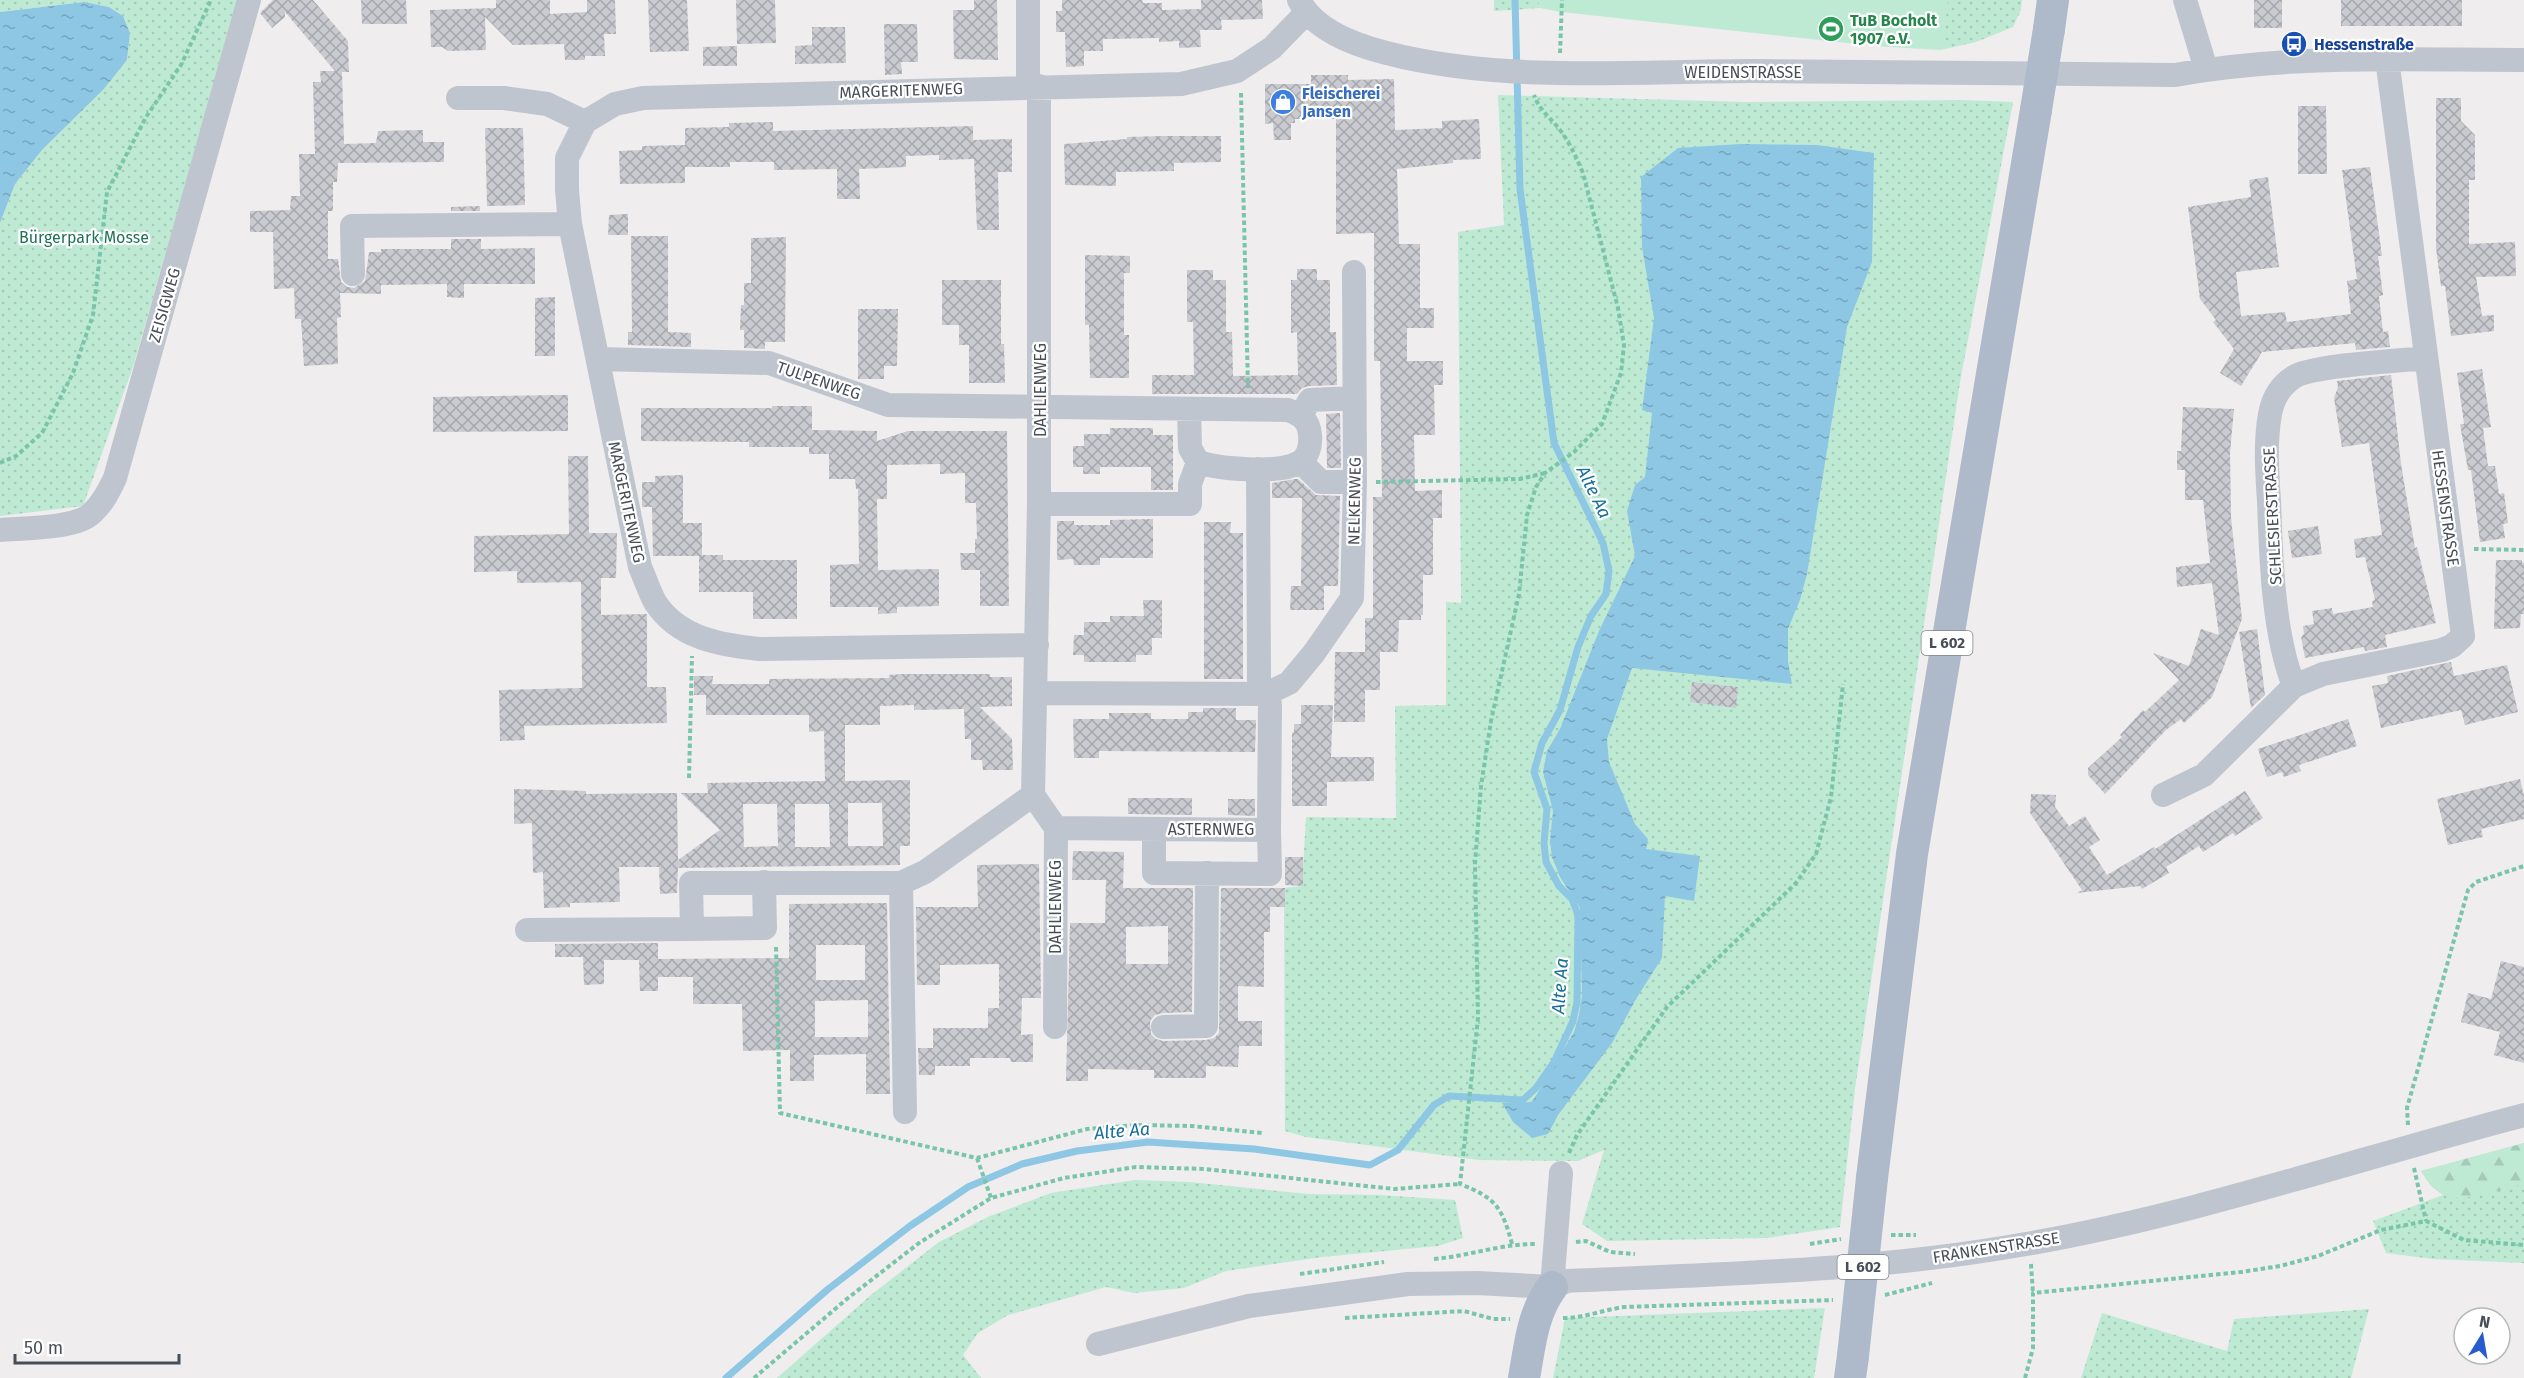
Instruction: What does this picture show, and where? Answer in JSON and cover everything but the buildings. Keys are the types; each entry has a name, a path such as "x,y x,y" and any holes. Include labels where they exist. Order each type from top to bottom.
{"main road":[{"name":"L 602","path":"1852,1367 1872,1178 1912,854 2051,15"},
{"path":"1524,1378 1534,1319 1541,1302 1552,1287"}],"street":[{"name":"ZEISIGWEG","path":"0,530 67,524 90,515 106,497 115,478 249,0"},
{"name":"DAHLIENWEG","path":"1028,0 1033,86 1040,407 1033,795"},
{"path":"2186,0 2206,69"},
{"name":"MARGERITENWEG","path":"1037,645 759,649 730,646 695,636 679,627 656,602 640,567 570,224 567,158 585,122 615,104 643,98 1033,86 1181,84 1237,72 1272,48 1303,7"},
{"name":"WEIDENSTRASSE","path":"1303,7 1339,36 1402,57 1501,71 1530,80 1763,71 2175,75 2206,69 2294,61 2524,60"},
{"name":"HESSENSTRASSE","path":"2295,686 2323,674 2442,650 2452,646 2463,636 2387,59"},
{"path":"458,98 504,98 547,104 585,122"},
{"path":"352,273 352,226 570,224"},
{"name":"NELKENWEG","path":"1266,694 1289,683 1314,653 1352,598 1355,482 1354,272"},
{"name":"SCHLESIERSTRASSE","path":"2295,686 2285,663 2275,592 2270,525 2266,453 2270,413 2278,391 2296,376 2330,368 2426,358"},
{"name":"TULPENWEG","path":"598,359 769,363 888,405 1040,407"},
{"path":"1301,415 1310,400 1354,398"},
{"path":"1040,407 1288,410 1301,415 1309,426 1311,447 1301,462 1288,468 1215,468 1198,462 1190,448 1189,409"},
{"path":"1039,504 1190,504 1190,484 1198,462"},
{"path":"1301,462 1321,482 1355,482"},
{"path":"1258,469 1259,681 1270,707 1269,830"},
{"path":"2163,795 2204,775 2295,686"},
{"path":"1036,693 1266,694"},
{"path":"692,929 691,883 901,883 925,872 1033,795 1056,828"},
{"name":"DAHLIENWEG","path":"1055,1027 1056,828"},
{"name":"ASTERNWEG","path":"1056,828 1269,830 1270,874 1154,873 1154,829"},
{"path":"1163,1027 1206,1026 1207,873"},
{"path":"527,930 765,928 764,882"},
{"path":"901,883 905,1112"},
{"name":"FRANKENSTRASSE","path":"1098,1344 1249,1305 1408,1284 1477,1283 1552,1287 1567,1281 1725,1274 1918,1259 2026,1244 2220,1199 2404,1132 2524,1115"},
{"path":"1552,1287 1561,1173"}],"path":[{"path":"0,463 16,456 42,433 73,374 93,315 107,192 146,117 181,66 211,0"},
{"path":"1560,56 1562,0"},
{"path":"1237,72 1241,86 1243,125 1248,409"},
{"path":"1460,1185 1478,1018 1475,863 1481,786 1491,721 1519,594 1527,515 1536,487 1545,473 1574,452 1602,424 1610,408 1621,373 1624,345 1618,308 1583,173 1574,152 1559,129 1540,109 1530,80"},
{"path":"1355,482 1520,479 1545,473"},
{"path":"2452,549 2524,550"},
{"path":"688,778 690,667 695,636"},
{"path":"1561,1173 1577,1135 1667,1007 1796,883 1816,854 1831,797 1843,684"},
{"path":"2426,1221 2404,1132 2407,1108 2468,890 2476,882 2524,866"},
{"path":"765,928 778,949 780,1113 977,1158 1097,1128 1138,1125 1191,1126 1263,1133"},
{"path":"2404,1132 2418,1122"},
{"path":"977,1158 991,1198"},
{"path":"754,1378 848,1298 919,1243 991,1198 1064,1178 1136,1167 1205,1169 1394,1189 1460,1185 1483,1193 1499,1205 1512,1244"},
{"path":"2025,1378 2033,1348 2033,1293 2280,1266 2318,1256 2381,1230 2426,1221 2464,1240 2524,1245"},
{"path":"1888,1235 1918,1235"},
{"path":"1804,1245 1849,1238"},
{"path":"1554,1244 1586,1241 1610,1252 1637,1254"},
{"path":"1344,1318 1464,1311 1493,1319 1519,1319"}],"green space":[{"name":"Bürgerpark Mosse","path":"0,0 238,0 133,367 83,506 0,516 0,223 15,184 42,150 104,89 127,60 130,33 123,16 109,7 84,2 0,12"},
{"path":"1494,0 1538,0 1540,8 1494,11"},
{"name":"TuB Bocholt 1907 e.V.","path":"1538,0 1948,0 1943,45 1940,50 1875,46 1561,12 1540,8"},
{"path":"1947,0 2022,0 2021,10 2013,27 1976,42 1940,50"},
{"path":"1498,95 1746,102 1962,100 2013,102 1960,382 1855,1089 1840,1227 1767,1238 1607,1241 1582,1224 1604,1150 1578,1161 1479,1160 1306,1137 1285,1131 1284,888 1302,886 1306,817 1396,818 1395,706 1446,705 1446,602 1461,603 1458,232 1504,225"},
{"path":"2524,1143 2524,1263 2433,1259 2386,1253 2373,1221 2443,1195 2430,1185 2421,1171"},
{"path":"2524,1143 2524,1184 2495,1192 2461,1198 2444,1195 2421,1171"},
{"path":"1135,1180 1190,1182 1308,1194 1379,1195 1455,1200 1463,1238 1438,1246 1322,1257 1226,1271 1184,1288 1134,1293 1106,1287 1008,1315 978,1333 963,1355 981,1378 777,1378 871,1295 939,1242 990,1216 1051,1193"},
{"path":"1825,1308 1814,1378 1553,1378 1565,1318"},
{"path":"2369,1309 2351,1378 2081,1378 2102,1313 2227,1351 2234,1319"}],"water":[{"path":"84,2 109,7 123,16 130,33 127,60 104,89 42,150 15,184 0,223 0,12"},
{"path":"1740,144 1817,145 1874,153 1872,262 1847,327 1807,574 1800,600 1788,629 1788,661 1792,684 1632,668 1607,739 1609,762 1635,824 1648,839 1646,849 1700,856 1694,901 1665,896 1662,958 1612,1043 1558,1115 1548,1134 1532,1138 1513,1122 1502,1103 1532,1102 1574,1032 1582,996 1580,908 1560,877 1552,857 1550,841 1553,811 1543,772 1547,751 1560,729 1599,631 1635,556 1627,511 1635,485 1645,477 1652,413 1642,410 1654,318 1642,247 1641,177 1678,148"}],"waterway":[{"name":"Alte Aa","path":"726,1378 827,1290 910,1226 968,1187 1022,1164 1077,1151 1148,1142 1254,1149 1370,1165 1398,1150 1434,1105 1449,1096 1523,1100 1536,1088 1554,1062 1573,1021 1577,1002 1578,915 1572,899 1559,886 1546,862 1544,843 1547,809 1534,772 1542,743 1560,710 1578,647 1591,616 1606,594 1609,571 1603,543 1554,443 1520,189 1515,0"}],"place":[{"name":"TuB Bocholt 1907 e.V.","path":"1831,29"},
{"name":"Hessenstraße","path":"2294,44"},
{"name":"Fleischerei Jansen","path":"1283,102"}]}
